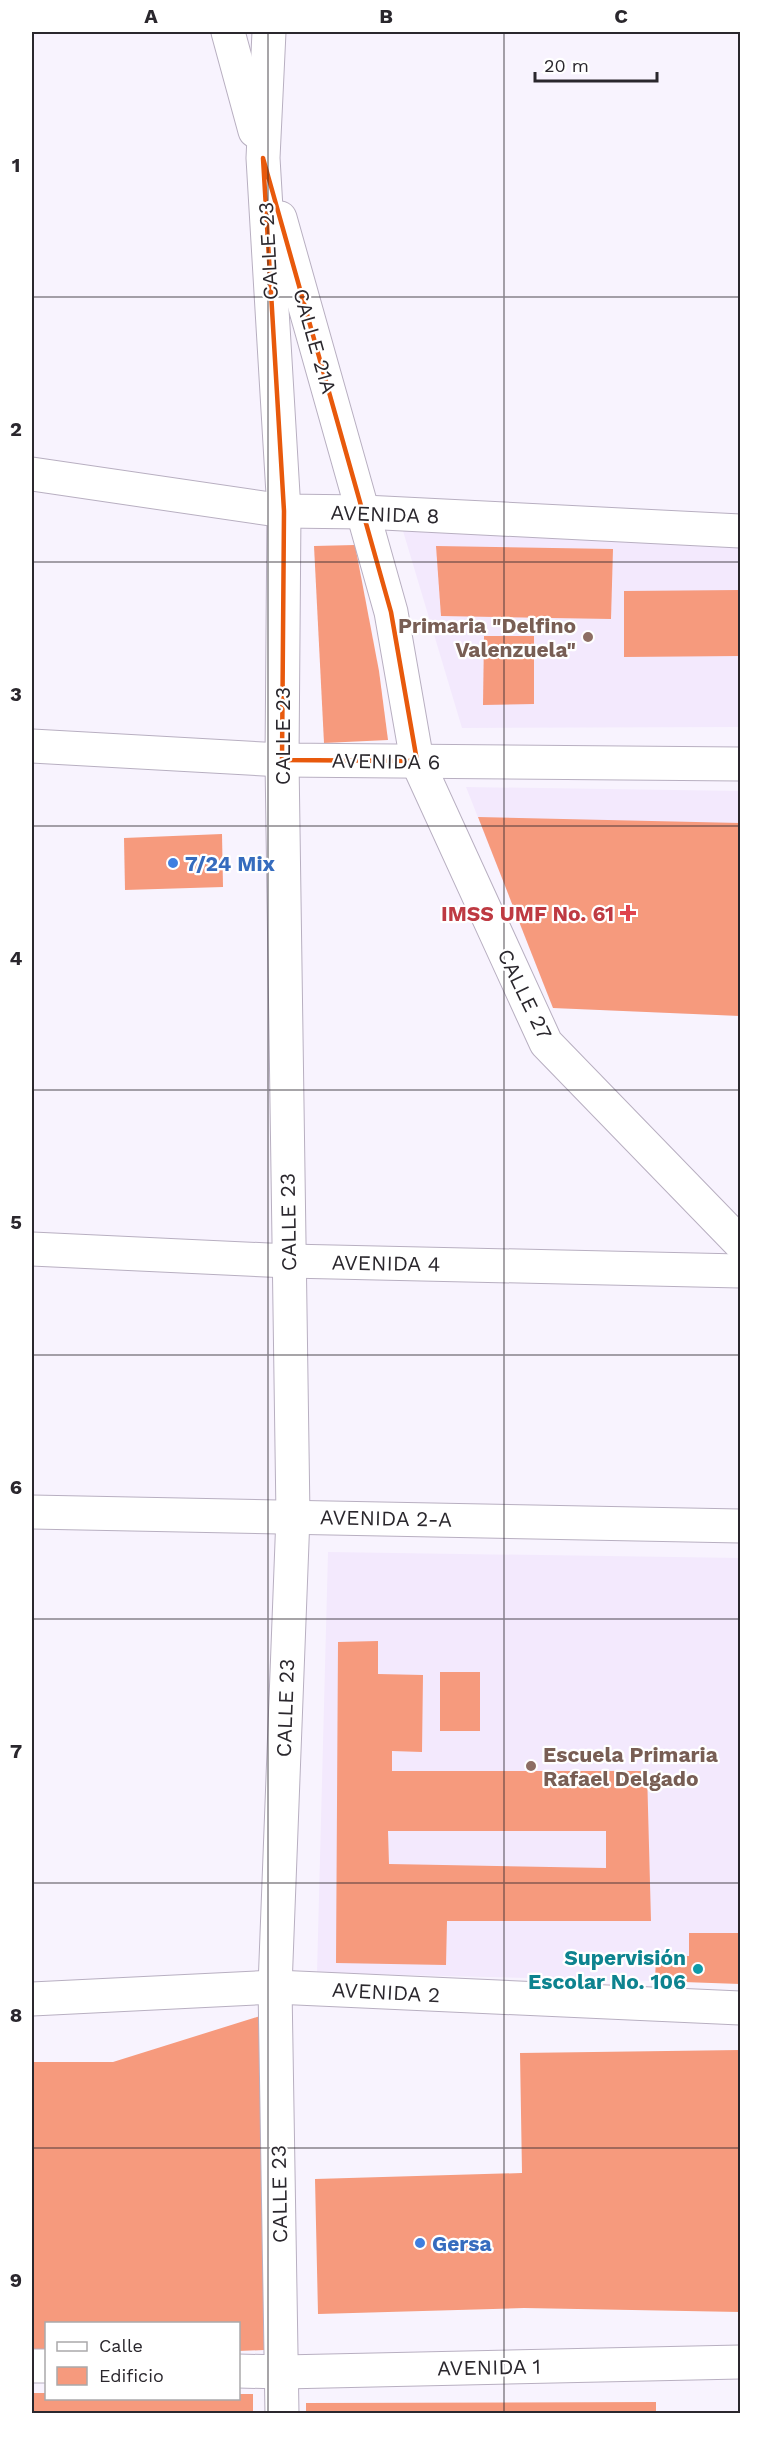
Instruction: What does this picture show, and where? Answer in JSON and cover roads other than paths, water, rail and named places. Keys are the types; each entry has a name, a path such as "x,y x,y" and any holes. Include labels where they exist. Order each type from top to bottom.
{"street":[{"name":"CALLE 21A","path":"228,32 364,512"},
{"name":"CALLE 23","path":"269,32 263,158 284,511 282,760 293,1516 274,1988 282,2414"},
{"name":"AVENIDA 8","path":"32,474 284,511 364,512 741,531"},
{"name":"CALLE 27","path":"364,512 391,612 417,761 546,1044 741,1243"},
{"name":"AVENIDA 6","path":"32,746 282,760 741,764"},
{"name":"AVENIDA 4","path":"32,1249 289,1261 741,1271"},
{"name":"AVENIDA 2-A","path":"32,1512 741,1526"},
{"name":"AVENIDA 2","path":"32,1999 274,1988 741,2008"},
{"name":"AVENIDA 1","path":"240,2371 741,2362"}],"place":[{"name":"Primaria \"Delfino Valenzuela\"","path":"588,637"},
{"name":"7/24 Mix","path":"173,863"},
{"name":"IMSS UMF No. 61","path":"628,913"},
{"name":"Escuela Primaria Rafael Delgado","path":"531,1766"},
{"name":"Supervisión Escolar No. 106","path":"698,1969"},
{"name":"Gersa","path":"420,2243"}]}
